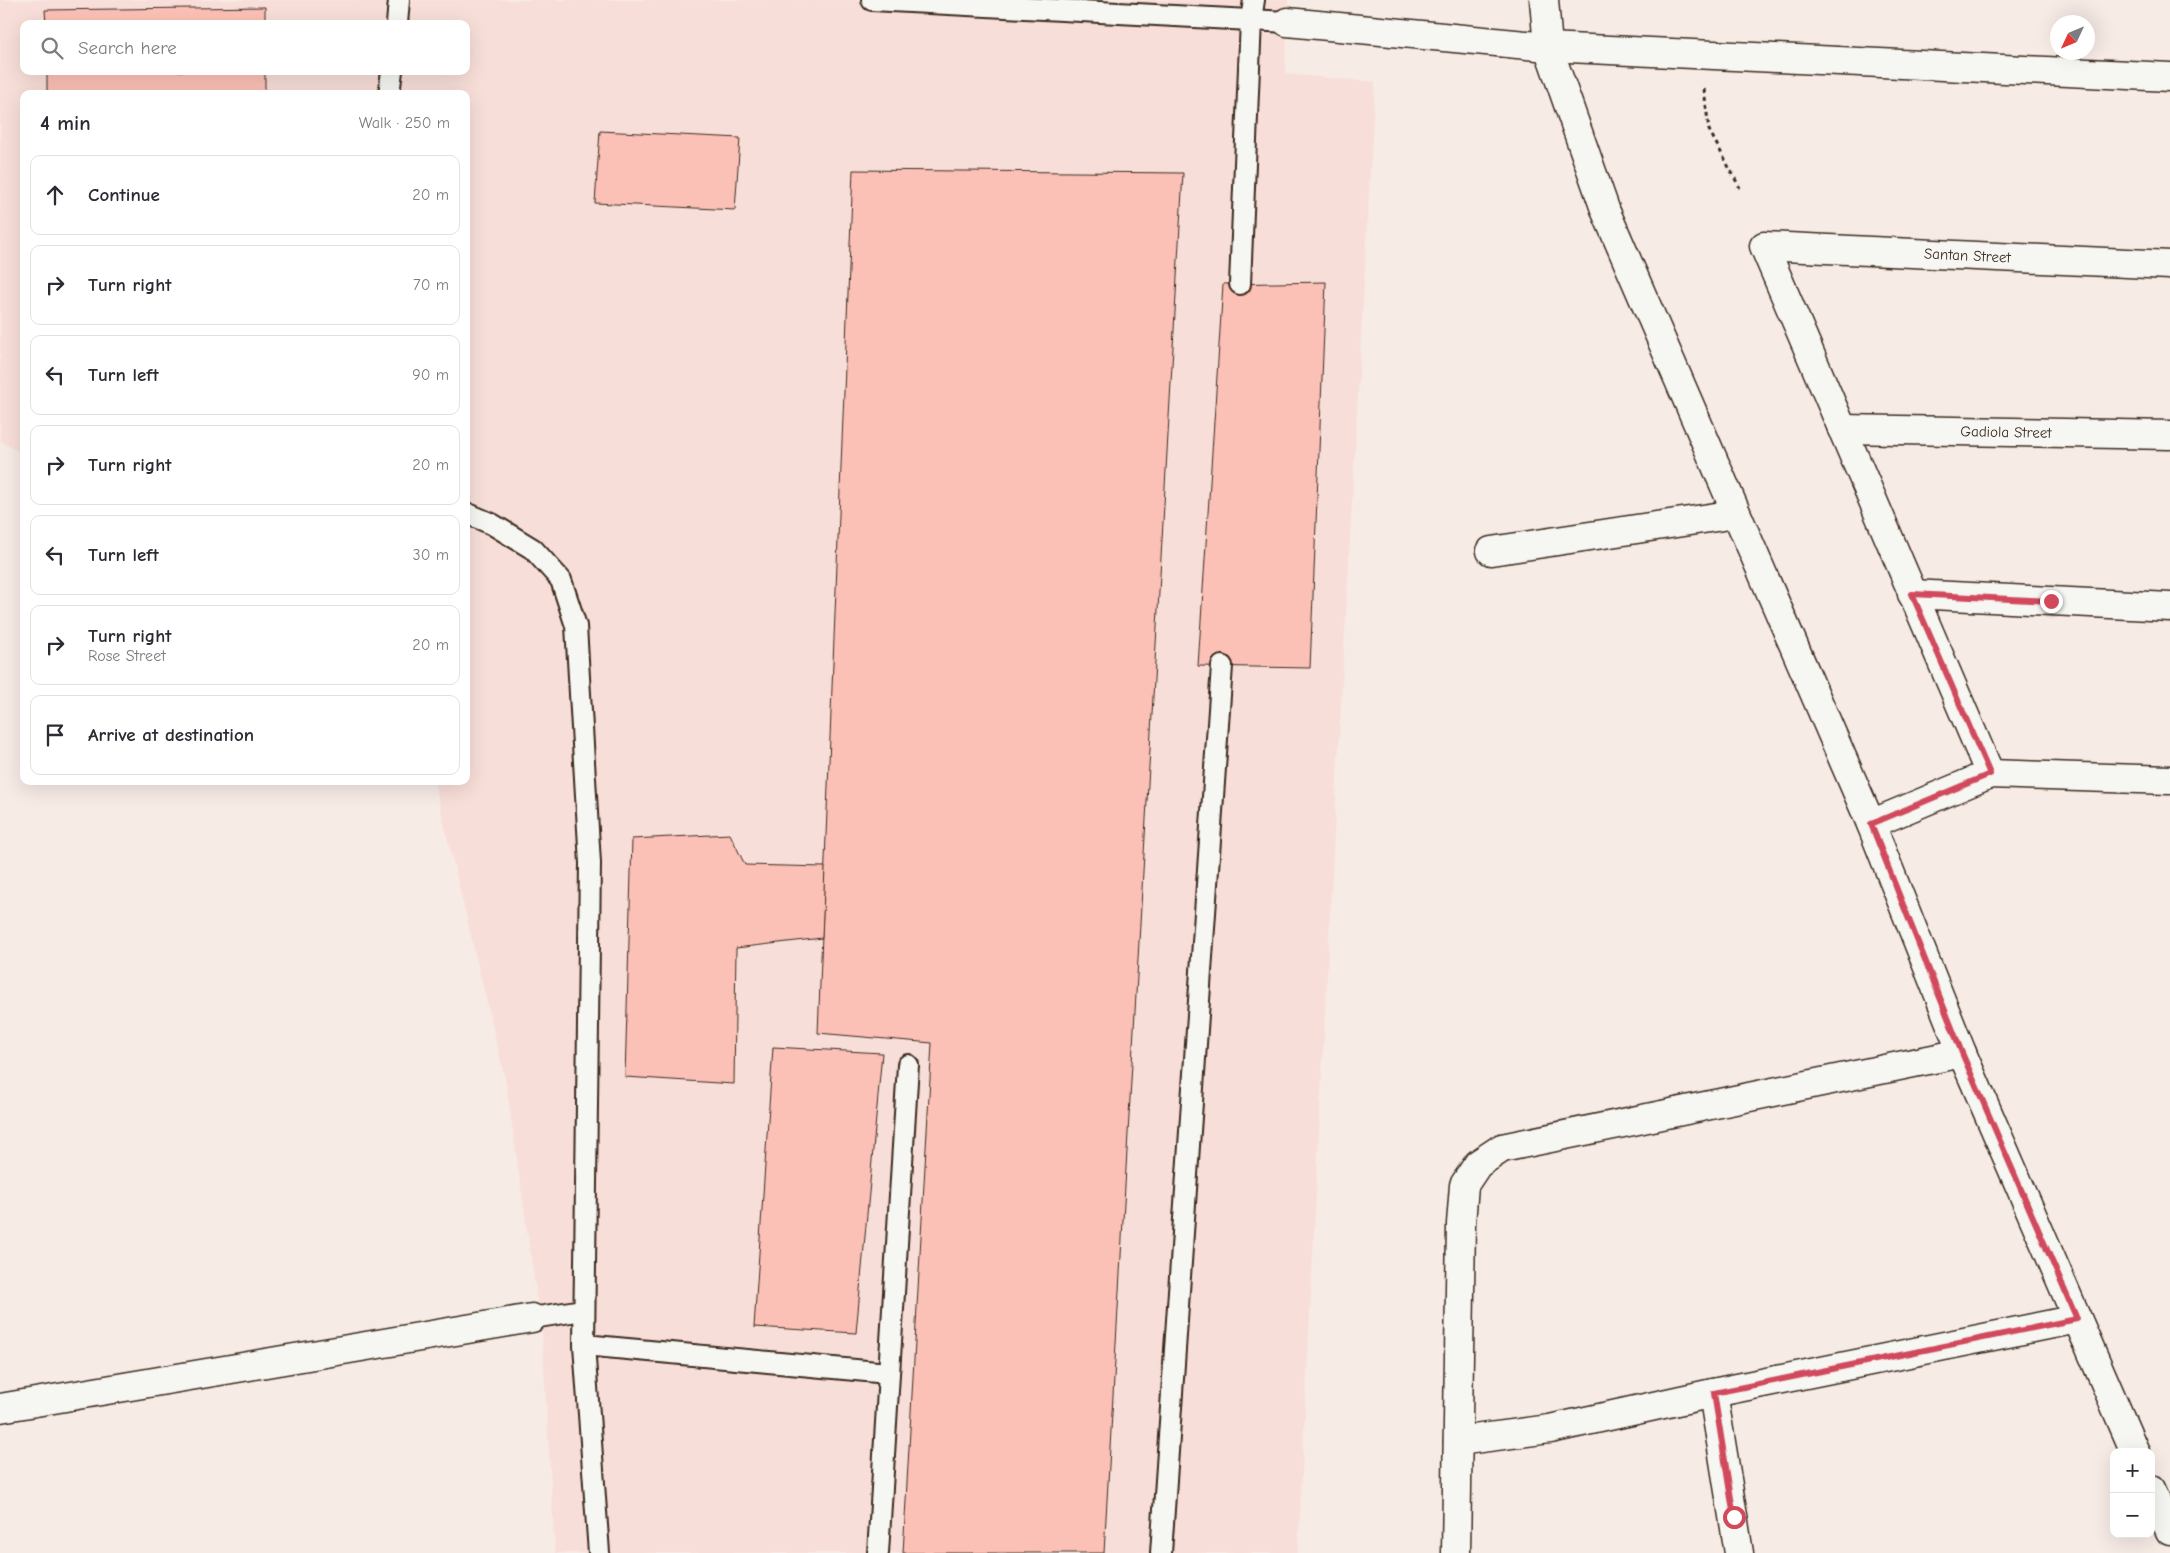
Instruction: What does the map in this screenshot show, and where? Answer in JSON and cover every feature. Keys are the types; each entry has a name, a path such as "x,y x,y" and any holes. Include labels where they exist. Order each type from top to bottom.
{"street":[{"path":"1544,0 1548,47 1606,212 1871,824 1962,1053 2133,1448"},
{"path":"1287,22 1548,47 1701,56 2170,77"},
{"name":"Santan Street","path":"1842,429 1764,246 2170,265"},
{"path":"1842,429 1990,774"},
{"name":"Gadiola Street","path":"1842,429 2170,435"},
{"path":"1491,551 1736,514"},
{"path":"1912,594 2170,607"},
{"path":"1871,824 1990,774 2170,780"},
{"path":"1456,1553 1461,1224 1464,1185 1478,1164 1502,1148 1962,1053"},
{"path":"0,1408 532,1318"},
{"path":"1458,1441 1550,1429 1714,1393 2077,1319"},
{"path":"1714,1393 1739,1553"},
{"path":"2153,1493 2170,1531"}],"lane":[{"path":"397,20 399,0"},
{"path":"872,0 1287,22"},
{"path":"1240,284 1251,20 1254,0"},
{"path":"390,90 391,75"},
{"path":"470,515 492,524 533,549 561,580 576,626 590,863 583,1310 599,1553"},
{"path":"1160,1553 1222,666"},
{"path":"878,1553 908,1065"},
{"path":"532,1318 583,1310"},
{"path":"584,1345 888,1373"}],"path":[{"path":"1701,56 1709,130 1740,188"}],"shaded area":[{"path":"0,0 1288,0 1285,74 1375,82 1336,796 1298,1553 555,1553 542,1334 506,1083 435,785 470,785 470,90 20,90 20,453 0,441"}],"building":[{"path":"265,7 265,20 46,20 45,10"},
{"path":"47,75 265,75 265,90 47,90"},
{"path":"600,131 740,138 735,210 595,203"},
{"path":"853,170 1183,173 1104,1553 903,1553 932,1043 818,1033"},
{"path":"1326,282 1310,668 1198,666 1223,284"},
{"path":"730,834 745,865 825,867 822,938 736,948 734,1084 625,1077 632,839"},
{"path":"773,1047 882,1053 856,1333 754,1327"}],"route":[{"path":"1734,1517 1714,1393 2077,1319 1962,1053 1871,824 1990,774 1912,594 2051,601"}]}
